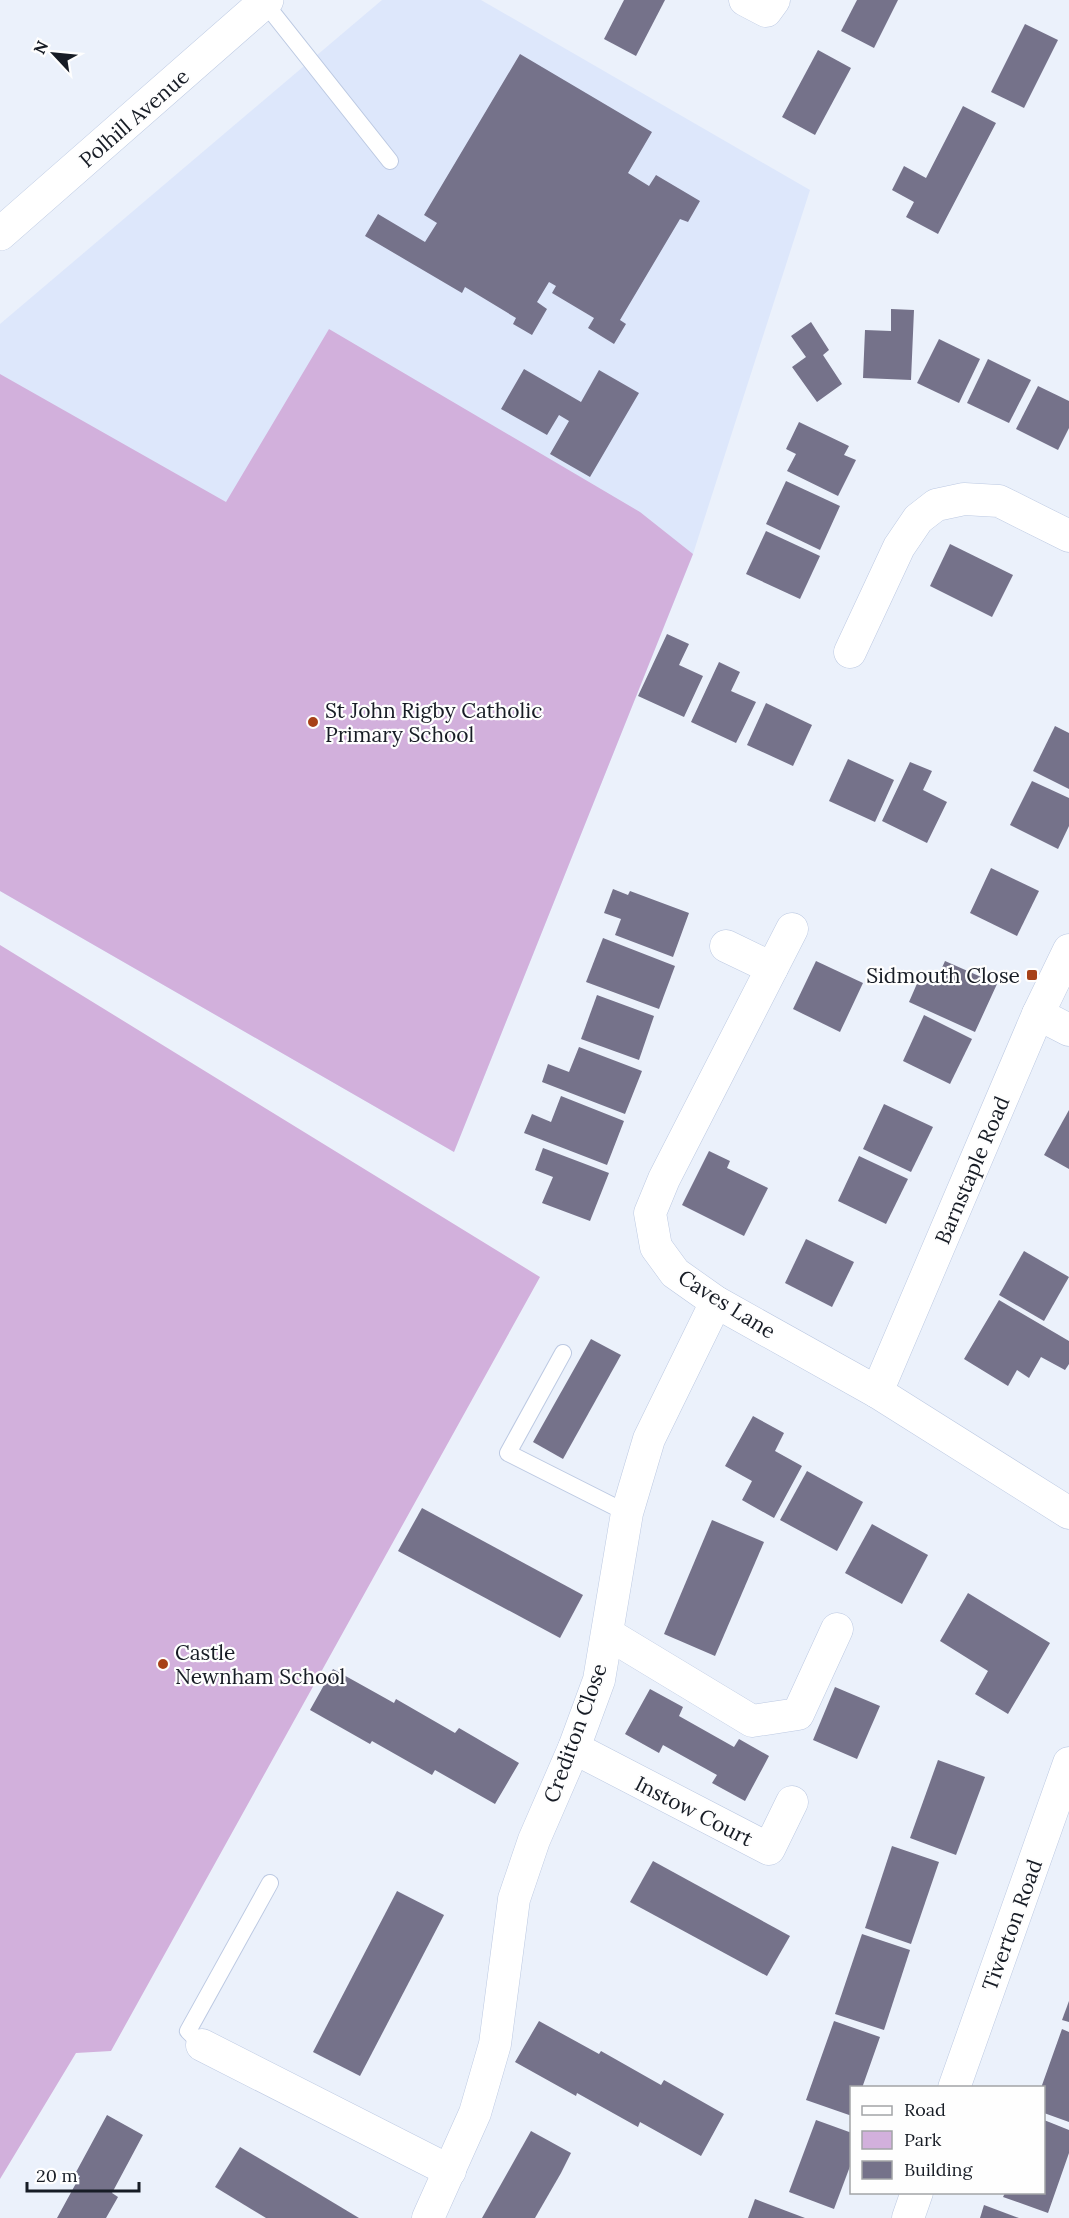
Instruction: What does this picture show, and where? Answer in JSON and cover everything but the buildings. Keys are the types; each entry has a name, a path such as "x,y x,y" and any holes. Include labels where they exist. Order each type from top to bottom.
{"street":[{"path":"745,0 766,11 774,0"},
{"name":"Polhill Avenue","path":"0,234 266,1"},
{"path":"850,652 899,547 918,519 936,505 963,499 999,501 1069,536"},
{"name":"Caves Lane","path":"792,929 664,1179 650,1213 656,1247 675,1273 716,1302 877,1392 1069,1513"},
{"path":"726,946 772,969"},
{"name":"Barnstaple Road","path":"877,1392 1038,1014 1069,950"},
{"path":"1038,1014 1069,1030"},
{"name":"Crediton Close","path":"428,2218 475,2113 495,2044 514,1899 534,1840 574,1748 599,1680 627,1513 648,1439 716,1302"},
{"path":"608,1634 752,1721 798,1714 837,1629"},
{"name":"Instow Court","path":"574,1748 769,1849 792,1803"},
{"name":"Tiverton Road","path":"955,2086 1069,1763"},
{"path":"202,2045 450,2171"},
{"path":"908,2218 917,2194"}],"lane":[{"path":"266,1 390,161"},
{"path":"563,1353 508,1453 627,1513"},
{"path":"202,2045 188,2031 270,1883"}],"shaded area":[{"name":"St John Rigby Catholic Primary School","path":"382,0 481,0 810,190 693,554 454,1152 0,891 0,324"}],"green space":[{"path":"329,329 640,512 693,554 454,1152 0,891 0,374 226,502"},
{"name":"Castle Newnham School","path":"0,945 540,1277 111,2051 76,2053 0,2179"}],"place":[{"name":"St John Rigby Catholic Primary School","path":"313,722"},
{"name":"Sidmouth Close","path":"1032,975"},
{"name":"Castle Newnham School","path":"163,1664"}]}
